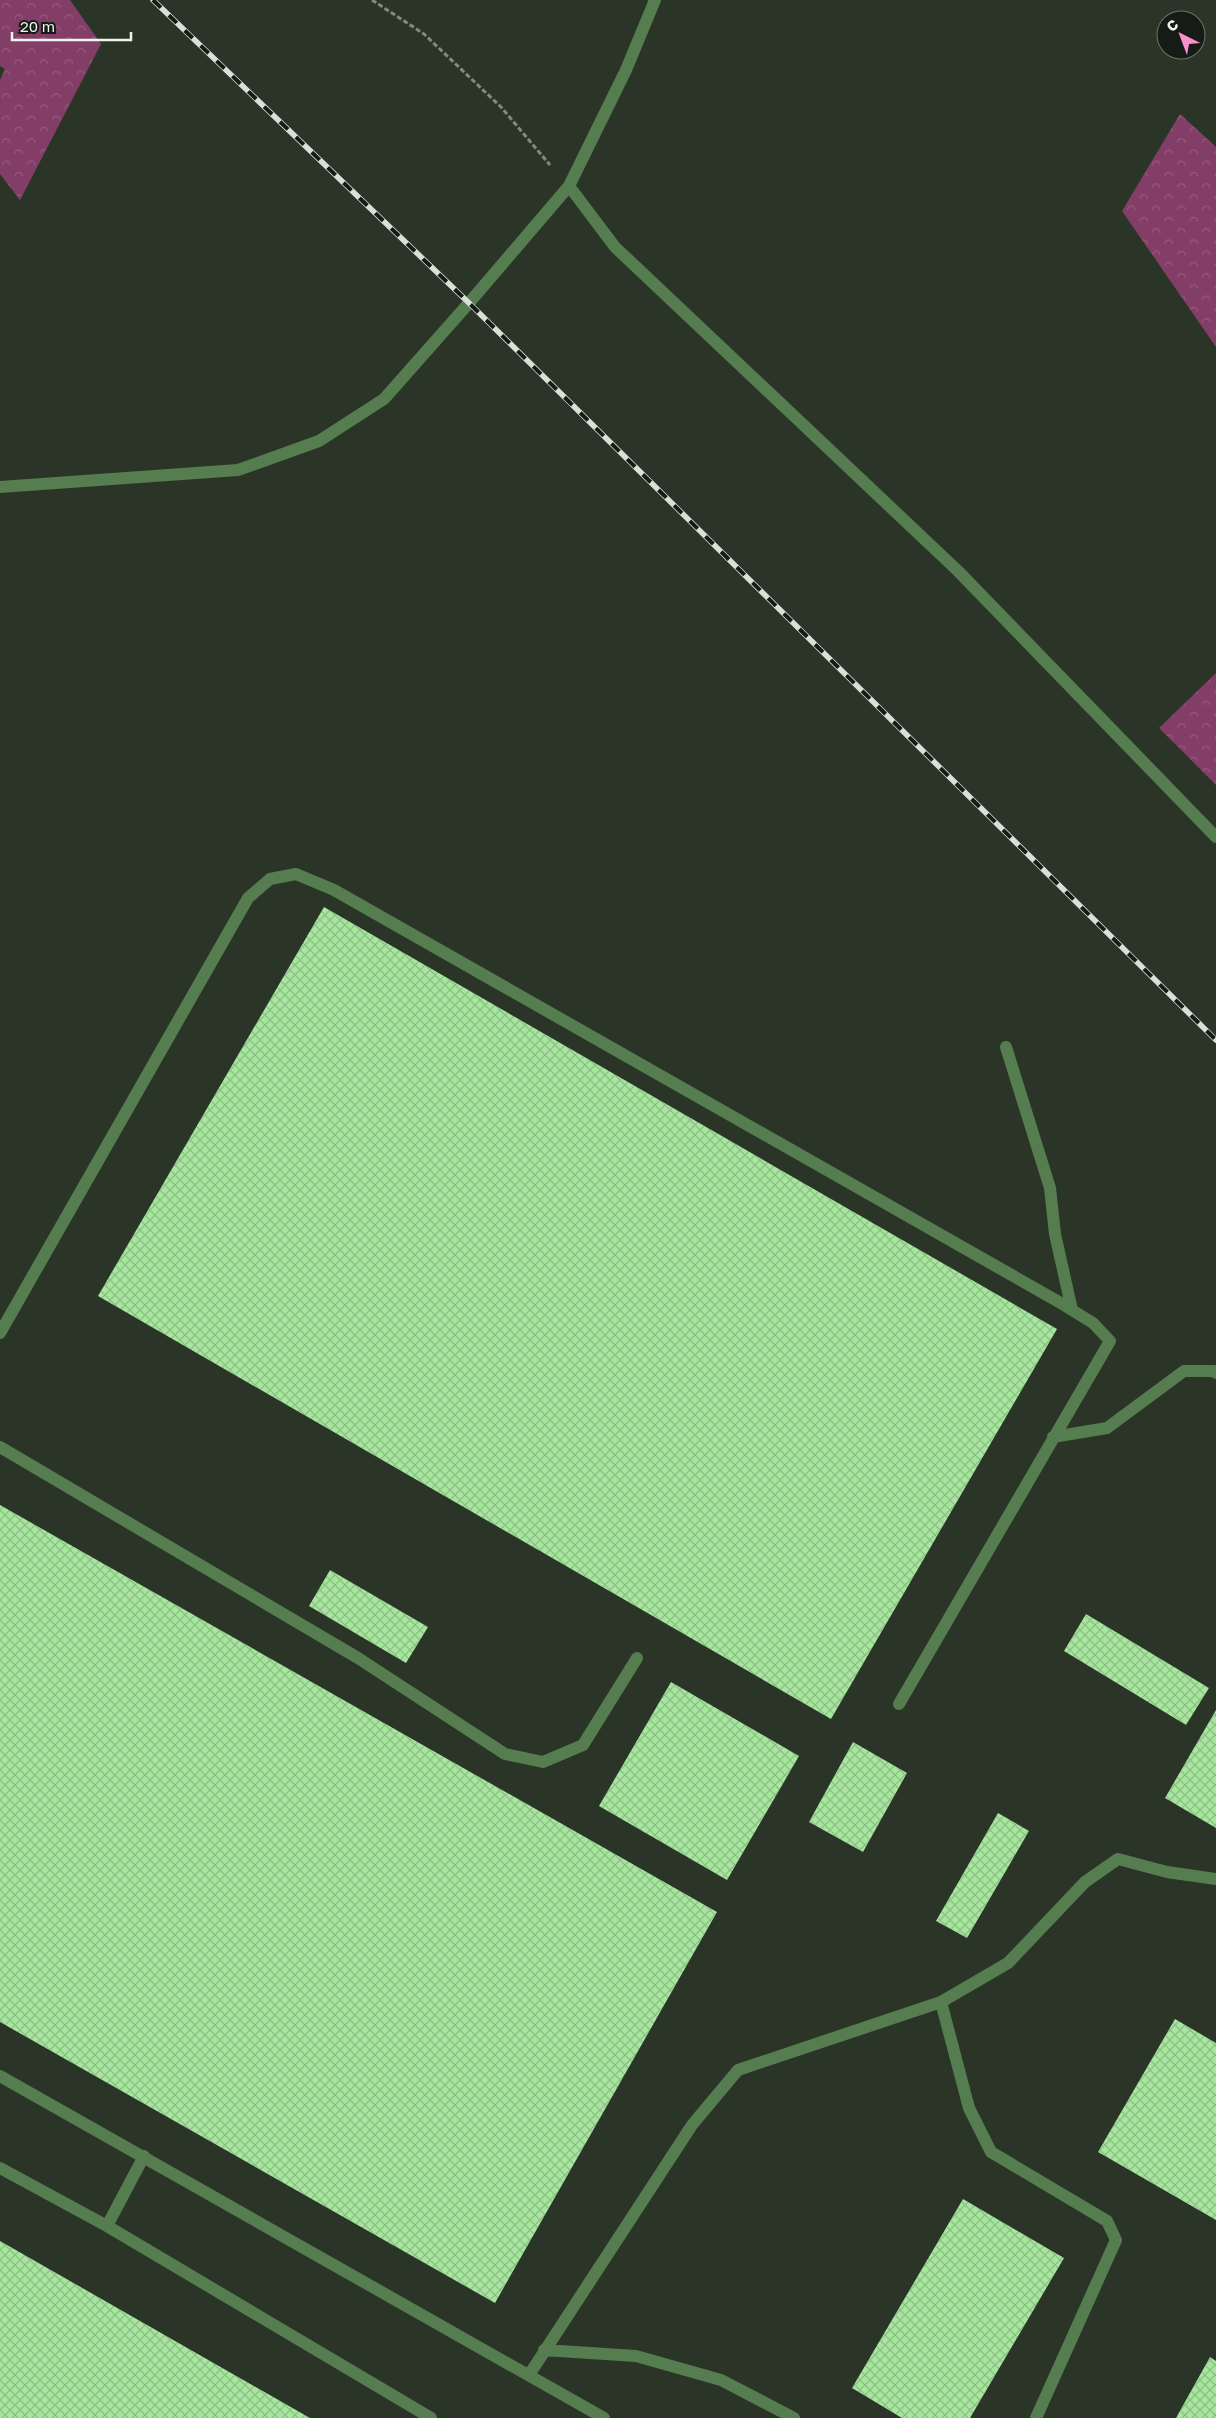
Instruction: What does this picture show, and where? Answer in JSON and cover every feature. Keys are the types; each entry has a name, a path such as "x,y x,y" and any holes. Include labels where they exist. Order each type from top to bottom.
{"street":[{"path":"0,487 238,470 319,441 384,399 469,303 568,186 626,70 655,0"},
{"path":"568,186 615,247 958,571 1216,837"},
{"path":"0,1333 248,898 270,879 296,874 334,890 1072,1310 1093,1323 1110,1341 900,1704"},
{"path":"1006,1047 1050,1188 1055,1234 1072,1310"},
{"path":"1054,1437 1107,1428 1184,1371 1214,1371 1216,1373"},
{"path":"0,1447 358,1658 506,1754 543,1762 583,1745 637,1658"},
{"path":"528,2375 692,2125 738,2070 941,2002 1008,1963 1085,1882 1118,1859 1167,1872 1216,1879"},
{"path":"941,2002 969,2108 991,2152 1106,2221 1116,2240 1036,2418"},
{"path":"0,2076 604,2418"},
{"path":"107,2226 144,2156"},
{"path":"0,2168 107,2226 431,2418"},
{"path":"544,2350 636,2356 721,2380 794,2418"}],"path":[{"path":"372,0 424,34 501,107 568,186"}],"green space":[{"path":"0,0 70,0 101,44 20,200 0,174 0,80 5,69 0,66"},
{"path":"1180,114 1216,147 1216,347 1122,211"},
{"path":"1216,673 1216,785 1159,728"}],"building":[{"path":"324,907 1057,1329 831,1719 98,1296"},
{"path":"0,1505 717,1912 495,2303 0,2022"},
{"path":"330,1570 428,1627 406,1663 309,1606"},
{"path":"1086,1614 1209,1688 1186,1725 1064,1651"},
{"path":"671,1682 799,1756 727,1880 599,1806"},
{"path":"1216,1710 1216,1828 1165,1798"},
{"path":"853,1742 907,1773 863,1852 809,1822"},
{"path":"998,1813 1029,1831 967,1938 936,1921"},
{"path":"1175,2019 1216,2043 1216,2220 1098,2152"},
{"path":"963,2199 1064,2258 970,2418 902,2418 852,2388"},
{"path":"0,2241 310,2418 0,2418"},
{"path":"1210,2357 1216,2361 1216,2418 1176,2418"}],"railway":[{"path":"153,0 469,303 1216,1040"}]}
